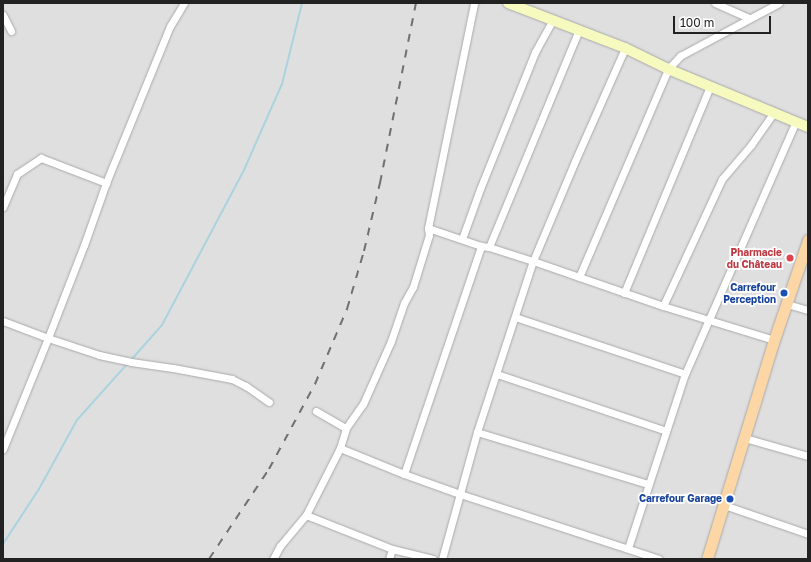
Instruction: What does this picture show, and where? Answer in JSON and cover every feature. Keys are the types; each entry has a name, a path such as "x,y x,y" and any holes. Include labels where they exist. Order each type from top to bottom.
{"main road":[{"path":"707,559 774,340 808,240"}],"street":[{"path":"3,449 48,338 106,183 170,26 184,3"},
{"path":"273,559 280,546 306,515 340,448 346,428 363,404 392,341 404,303 413,287 429,235 428,228 474,3"},
{"path":"508,3 625,48 668,69 795,123 808,127"},
{"path":"715,3 748,18"},
{"path":"579,277 668,69 680,56 748,18 779,3"},
{"path":"3,15 11,30"},
{"path":"462,239 535,52 553,20"},
{"path":"489,246 579,30"},
{"path":"442,559 477,432 533,261 625,48"},
{"path":"624,292 710,86"},
{"path":"663,306 722,179 751,145 773,113"},
{"path":"628,548 685,374 795,123"},
{"path":"3,207 17,174 41,158 106,183"},
{"path":"428,228 481,246 489,246 707,321 774,340"},
{"path":"404,474 481,246"},
{"path":"787,304 808,310"},
{"path":"514,317 685,374"},
{"path":"3,321 99,355 131,362 232,379 246,386 268,402"},
{"path":"497,374 666,431"},
{"path":"316,410 346,428"},
{"path":"477,432 648,484"},
{"path":"745,438 808,456"},
{"path":"340,448 404,474 460,494 655,558"},
{"path":"724,505 808,534"},
{"path":"306,515 392,549 433,559"},
{"path":"389,559 392,549"}],"shaded area":[{"path":"3,3 808,3 808,559 3,559"}],"waterway":[{"path":"131,360 162,325 244,170 282,84 302,3"},
{"path":"3,544 39,489 77,420 128,363"}],"railway":[{"path":"209,559 269,469 315,384 347,309 364,251 380,183 416,3"}],"place":[{"name":"Pharmacie du Château","path":"790,258"},
{"name":"Carrefour Perception","path":"784,293"},
{"name":"Carrefour Garage","path":"730,499"}]}
